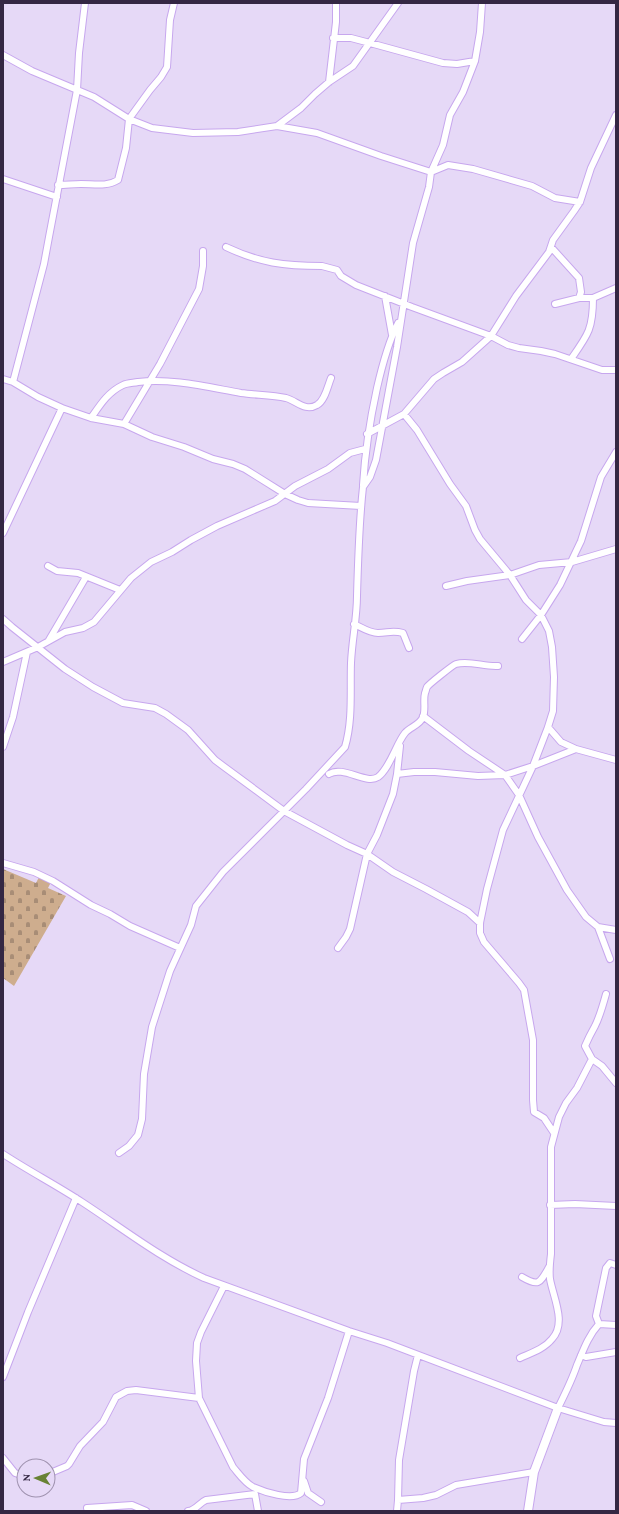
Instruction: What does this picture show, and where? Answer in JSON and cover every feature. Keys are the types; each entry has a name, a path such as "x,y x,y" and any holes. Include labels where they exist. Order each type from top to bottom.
{"street":[{"path":"13,382 44,264 57,197 58,185 77,90 79,53 85,3"},
{"path":"58,185 112,184 118,180 126,148 129,119 167,67 170,20 174,3"},
{"path":"329,82 336,22 336,3"},
{"path":"277,126 301,108 329,82 353,66 398,3"},
{"path":"363,487 370,477 374,467 397,347 402,303 412,243 429,187 431,172 443,144 450,115 463,92 475,61 480,32 482,3"},
{"path":"333,38 351,38 370,42 443,63 457,64 475,61"},
{"path":"3,55 32,71 94,97 129,119 152,128 193,133 238,132 277,126 317,134 431,172 448,164 473,169 532,186 555,198 580,202"},
{"path":"368,434 404,414 434,380 462,362 491,336 516,296 552,247 553,240 580,202 590,168 616,115"},
{"path":"3,179 57,197"},
{"path":"226,247 246,257 276,264 322,266 336,270 341,276 356,285 491,336 508,345 519,348 541,350 602,370 616,370"},
{"path":"552,247 579,278 581,292 579,298"},
{"path":"124,424 160,364 199,289 203,266 203,251"},
{"path":"555,304 579,298 593,298 616,288"},
{"path":"385,296 392,335"},
{"path":"571,359 588,334 593,316 593,298"},
{"path":"119,1153 129,1146 138,1135 142,1119 144,1074 152,1027 170,971 191,925 196,906 224,872 345,747 348,739 351,694 351,663 357,597 357,571 365,449 381,370 392,335 400,320"},
{"path":"91,418 112,391 124,384 149,381 180,382 242,393 284,398 303,407 311,407 318,405 331,378"},
{"path":"3,379 13,382 38,397 62,408 91,418 124,424 152,437 245,469 285,494 308,503 361,506"},
{"path":"3,533 62,408"},
{"path":"404,414 466,506 474,530 480,539 510,575 526,600 541,615 549,631 554,677 553,711 548,728 503,830 487,889 480,923 480,933 484,942 524,990 533,1040 534,1112 544,1118 554,1133"},
{"path":"3,662 38,647 65,632 83,628 94,622 131,578 151,562 217,526 275,501 296,486 328,469 354,451 365,449"},
{"path":"522,639 552,601 572,562 581,541 601,477 616,452"},
{"path":"446,586 510,575 538,565 572,562 616,549"},
{"path":"48,566 57,571 73,572 120,590"},
{"path":"49,640 86,577"},
{"path":"3,619 78,678 123,703 155,708 166,714 188,730 215,760 284,811 347,845 367,854 392,872 468,912 480,923"},
{"path":"354,624 372,632 378,633 395,631 403,633 409,648"},
{"path":"3,747 13,717 27,652"},
{"path":"328,774 337,771 376,778 384,769 406,732 420,721 423,716 427,687 452,666 467,663 498,666"},
{"path":"423,716 469,751 505,775 519,795 538,837 567,890 586,917 598,927 610,959"},
{"path":"548,728 561,742 576,749 616,760"},
{"path":"338,948 350,929 367,854 377,836 388,808 397,774 400,742"},
{"path":"397,774 435,772 478,776 505,775 576,749"},
{"path":"3,863 34,872 54,881 91,905 130,926 180,948"},
{"path":"598,927 616,930"},
{"path":"606,994 600,1015 585,1046 592,1059 602,1066 616,1083"},
{"path":"520,1358 537,1351 552,1340 557,1333 558,1316 549,1267 551,1254 551,1147 554,1133 566,1103 577,1088 592,1059"},
{"path":"4,1156 76,1198 143,1245 182,1268 224,1286 349,1332 386,1343 558,1408 604,1422 616,1423"},
{"path":"3,1377 28,1312 76,1198"},
{"path":"550,1205 576,1204 616,1206"},
{"path":"599,1324 596,1316 606,1268 610,1264 616,1265"},
{"path":"522,1277 538,1283 541,1281 549,1267"},
{"path":"224,1286 208,1315 197,1343 196,1361 198,1398 233,1467 246,1481 254,1487 288,1497 298,1496 305,1492"},
{"path":"528,1511 534,1472 558,1408 581,1355 593,1330 599,1324 616,1325"},
{"path":"321,1502 305,1492 302,1468 305,1455 328,1398 349,1332"},
{"path":"581,1355 586,1357 616,1352"},
{"path":"397,1511 399,1460 418,1355"},
{"path":"56,1470 69,1464 80,1446 103,1422 113,1402 121,1393 136,1390 198,1398"},
{"path":"3,1458 16,1473"},
{"path":"398,1500 421,1499 436,1495 456,1485 534,1472"},
{"path":"254,1487 258,1511"},
{"path":"188,1511 194,1510 201,1502 206,1500 255,1494"},
{"path":"87,1508 132,1505 146,1511"}],"green space":[{"path":"3,869 36,883 39,877 51,882 48,888 66,896 14,986 3,978"}]}
